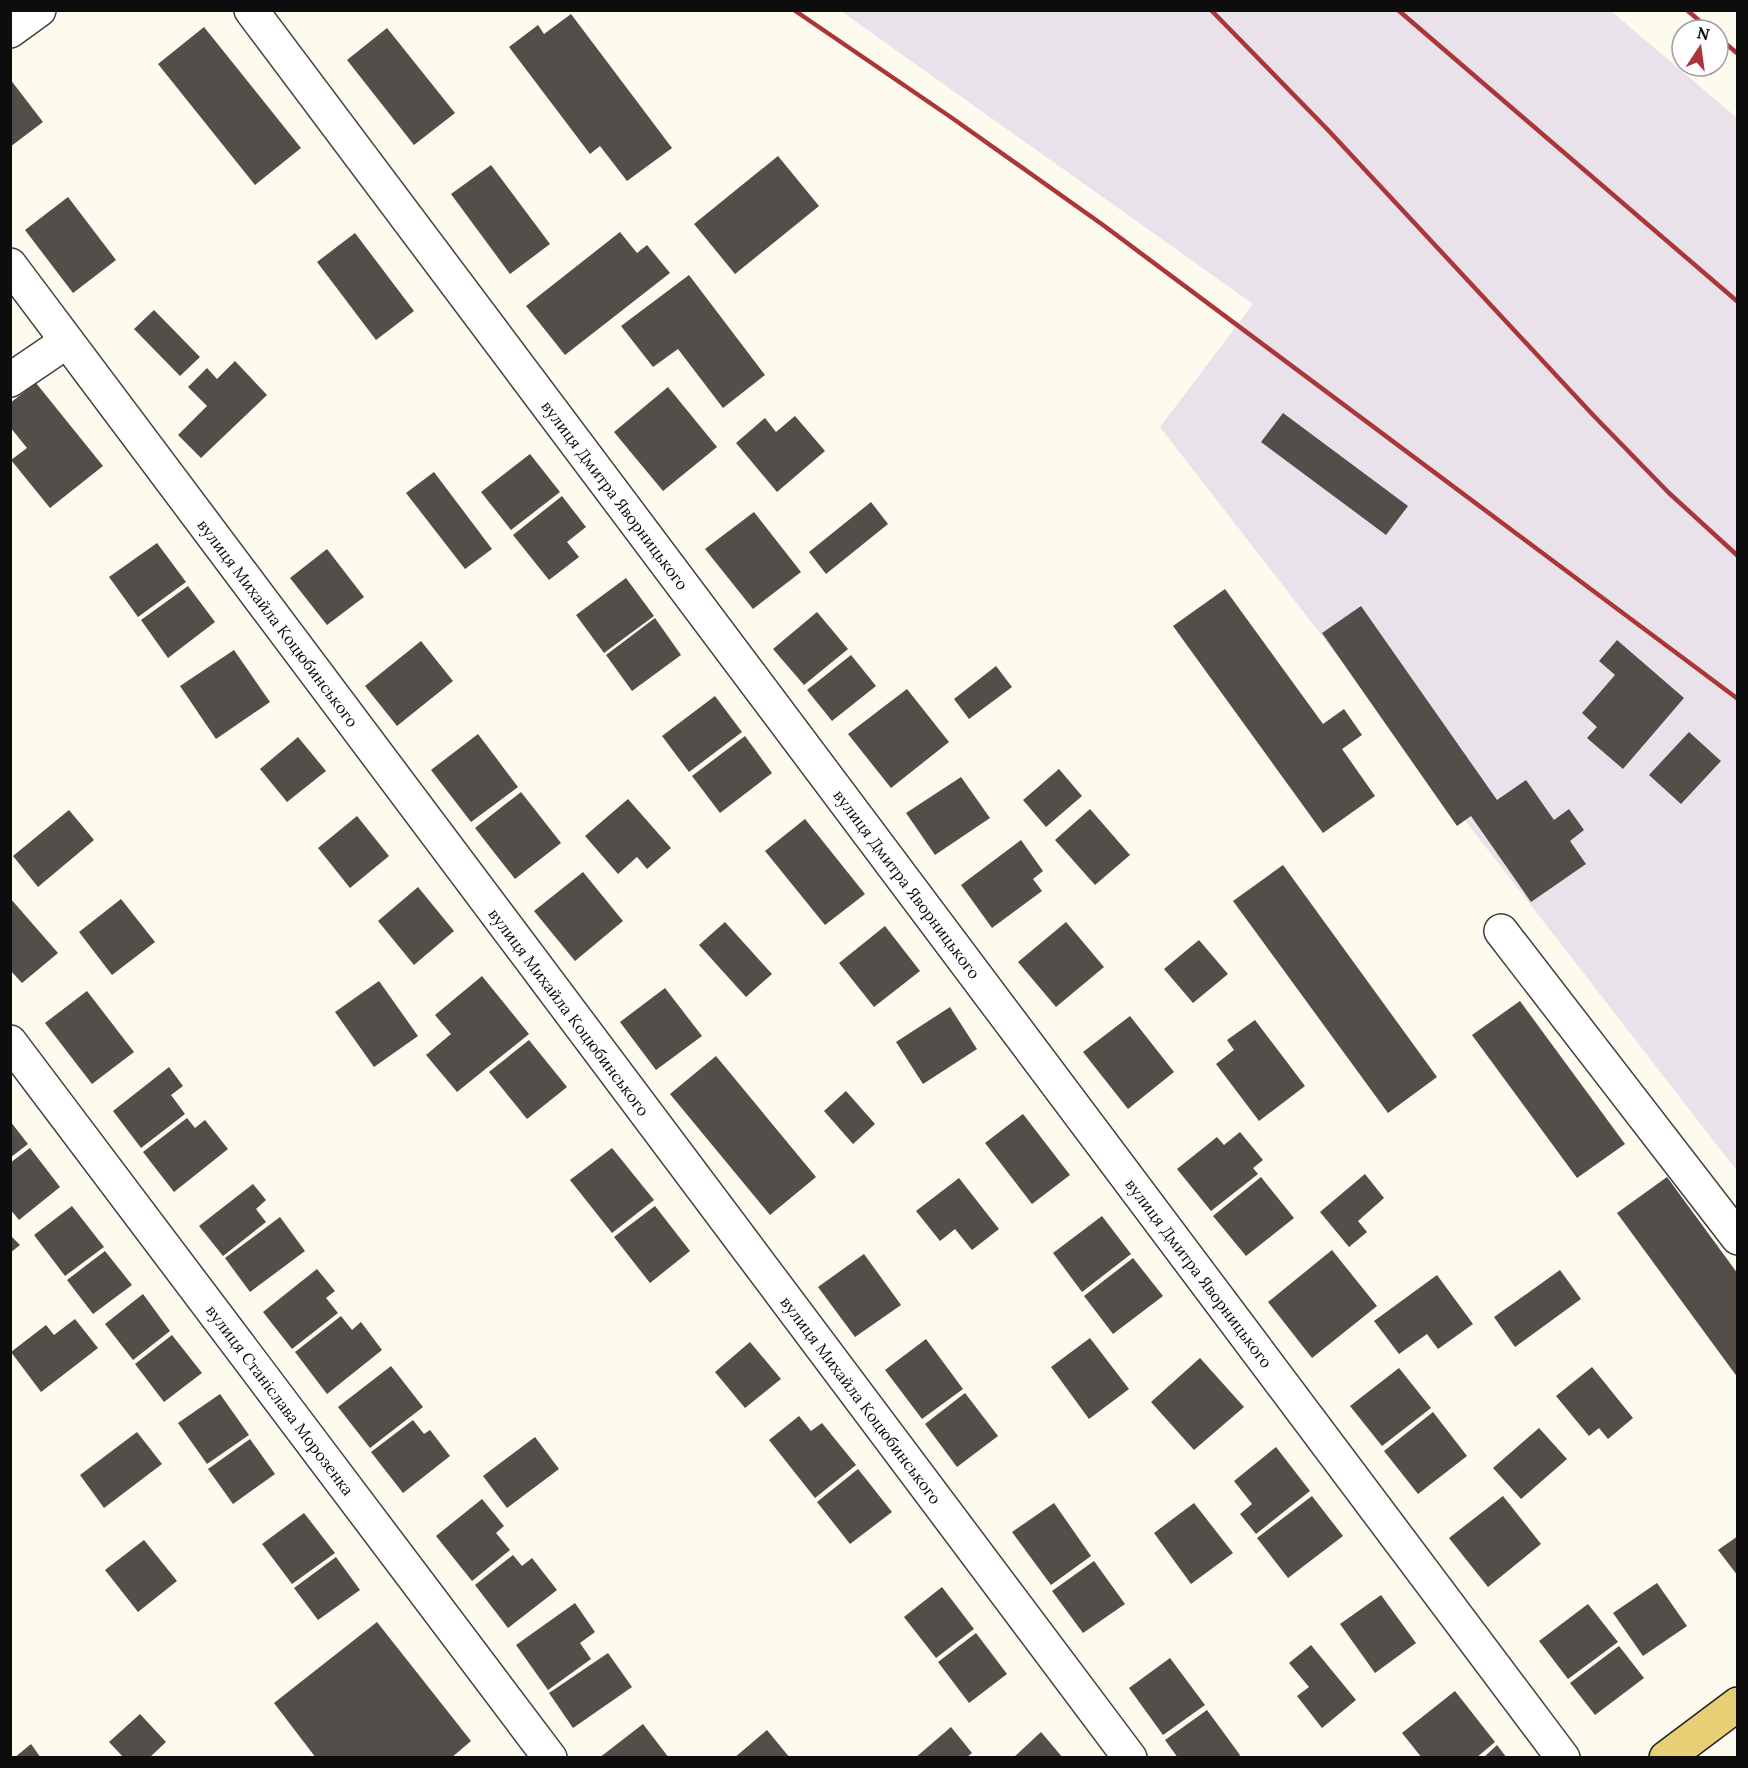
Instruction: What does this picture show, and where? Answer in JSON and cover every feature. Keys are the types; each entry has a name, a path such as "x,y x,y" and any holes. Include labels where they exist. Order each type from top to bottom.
{"main road":[{"path":"1666,1758 1737,1704"}],"street":[{"path":"10,31 39,10"},
{"name":"вулиця Дмитра Яворницького","path":"251,10 1563,1758"},
{"name":"вулиця Михайла Коцюбинського","path":"10,265 1130,1758"},
{"path":"10,380 66,342"},
{"path":"1501,931 1737,1238"},
{"name":"вулиця Станіслава Морозенка","path":"10,1042 550,1758"}],"shaded area":[{"path":"841,11 1611,11 1670,61 1670,78 1690,78 1737,118 1737,1171 1160,427 1253,304"}],"building":[{"path":"571,14 672,148 627,181 600,146 590,154 509,47 538,25 544,34"},
{"path":"204,27 301,148 255,185 158,64"},
{"path":"387,28 455,113 414,145 347,60"},
{"path":"10,79 43,122 10,147"},
{"path":"778,156 819,206 735,274 694,224"},
{"path":"491,165 550,244 510,274 451,194"},
{"path":"68,197 116,260 73,293 25,230"},
{"path":"620,232 637,253 647,245 670,273 565,355 526,306"},
{"path":"355,233 414,311 376,340 317,262"},
{"path":"689,275 765,375 723,408 678,349 653,367 621,326"},
{"path":"154,310 200,357 180,376 134,329"},
{"path":"235,361 267,395 201,458 178,435 207,406 188,387 207,368 217,379"},
{"path":"36,383 103,466 50,508 11,460 27,448 10,427 10,403"},
{"path":"668,387 717,447 663,491 614,432"},
{"path":"1283,413 1408,506 1386,535 1261,442"},
{"path":"795,416 825,451 777,492 736,443 765,418 776,432"},
{"path":"530,454 560,492 511,530 481,492"},
{"path":"434,472 492,549 465,569 406,493"},
{"path":"562,496 586,527 567,542 579,557 549,580 513,535"},
{"path":"871,502 888,524 826,574 809,552"},
{"path":"754,512 801,572 753,609 705,549"},
{"path":"157,543 186,582 138,617 109,577"},
{"path":"327,549 364,597 327,625 290,578"},
{"path":"626,578 654,616 604,653 576,615"},
{"path":"188,586 215,622 168,658 141,620"},
{"path":"1225,589 1323,724 1344,709 1362,735 1342,749 1375,796 1323,833 1173,626"},
{"path":"1361,606 1497,800 1526,780 1554,820 1569,809 1584,830 1570,841 1586,864 1531,902 1471,816 1457,826 1322,633"},
{"path":"817,612 848,649 804,685 773,649"},
{"path":"655,618 681,655 632,691 606,655"},
{"path":"1617,640 1684,698 1623,769 1587,738 1597,727 1582,713 1615,675 1599,661"},
{"path":"421,641 453,681 397,726 365,686"},
{"path":"234,650 270,702 216,739 180,686"},
{"path":"851,655 876,686 832,721 807,690"},
{"path":"996,666 1012,687 969,719 954,699"},
{"path":"907,689 949,742 891,788 848,734"},
{"path":"715,696 742,732 689,772 662,736"},
{"path":"1689,732 1721,761 1681,804 1649,775"},
{"path":"478,734 518,787 471,822 431,770"},
{"path":"745,736 772,773 720,813 692,776"},
{"path":"298,737 326,771 287,802 260,769"},
{"path":"1059,769 1082,796 1046,827 1023,800"},
{"path":"961,777 990,818 935,855 906,813"},
{"path":"521,792 561,843 515,879 475,828"},
{"path":"628,799 671,848 647,869 637,857 618,874 585,836"},
{"path":"1090,809 1130,855 1095,885 1055,840"},
{"path":"69,810 94,840 38,887 13,856"},
{"path":"357,816 389,856 350,888 318,848"},
{"path":"805,819 865,894 825,925 765,851"},
{"path":"1021,840 1043,871 1033,879 1042,891 992,928 961,885"},
{"path":"1283,865 1437,1077 1388,1113 1233,901"},
{"path":"583,872 623,921 575,961 534,911"},
{"path":"418,887 454,931 414,965 378,921"},
{"path":"10,898 58,953 22,983 10,970"},
{"path":"121,899 155,942 112,975 79,932"},
{"path":"725,922 772,974 746,997 699,945"},
{"path":"1066,922 1104,967 1056,1007 1018,962"},
{"path":"885,926 920,971 874,1007 839,963"},
{"path":"1199,940 1228,974 1193,1003 1164,969"},
{"path":"482,976 529,1034 457,1092 426,1055 451,1034 435,1015"},
{"path":"379,981 418,1036 374,1067 335,1012"},
{"path":"665,988 702,1036 656,1070 620,1022"},
{"path":"87,991 134,1052 92,1084 45,1023"},
{"path":"1520,1001 1625,1144 1577,1178 1472,1035"},
{"path":"950,1007 977,1049 923,1084 896,1042"},
{"path":"1130,1016 1174,1072 1128,1109 1083,1052"},
{"path":"1255,1020 1305,1086 1259,1121 1216,1064 1234,1050 1227,1040"},
{"path":"529,1040 567,1087 527,1119 489,1072"},
{"path":"716,1056 816,1177 770,1215 670,1094"},
{"path":"169,1067 183,1086 171,1095 185,1114 141,1148 113,1111"},
{"path":"846,1091 875,1124 853,1144 824,1111"},
{"path":"1023,1114 1070,1175 1032,1204 985,1143"},
{"path":"187,1118 195,1128 205,1120 228,1149 174,1192 143,1152"},
{"path":"10,1121 28,1144 10,1158"},
{"path":"1240,1132 1263,1160 1253,1168 1258,1174 1211,1211 1177,1169 1217,1137 1224,1145"},
{"path":"30,1148 60,1187 19,1220 10,1209 10,1163"},
{"path":"612,1148 654,1200 612,1233 570,1180"},
{"path":"1365,1174 1384,1198 1358,1221 1367,1232 1349,1247 1320,1212"},
{"path":"1261,1177 1294,1218 1246,1256 1213,1216"},
{"path":"1667,1177 1738,1274 1738,1378 1617,1213"},
{"path":"959,1178 999,1229 972,1250 955,1229 940,1241 916,1211"},
{"path":"253,1184 266,1200 256,1209 266,1222 223,1256 199,1226"},
{"path":"72,1206 104,1247 65,1276 34,1235"},
{"path":"655,1206 690,1251 650,1283 614,1237"},
{"path":"1102,1216 1131,1254 1082,1292 1053,1253"},
{"path":"280,1217 305,1251 250,1292 225,1258"},
{"path":"10,1235 20,1245 10,1253"},
{"path":"1332,1250 1377,1306 1312,1358 1268,1302"},
{"path":"105,1251 132,1285 93,1314 67,1280"},
{"path":"864,1254 901,1305 855,1337 818,1287"},
{"path":"1133,1258 1163,1296 1113,1334 1084,1296"},
{"path":"317,1269 335,1291 326,1298 338,1313 292,1349 263,1312"},
{"path":"1560,1270 1581,1299 1515,1347 1494,1317"},
{"path":"1437,1275 1473,1324 1438,1349 1427,1334 1399,1354 1374,1321"},
{"path":"143,1294 170,1331 133,1360 105,1324"},
{"path":"341,1316 352,1330 361,1322 382,1350 327,1394 295,1352"},
{"path":"75,1319 98,1348 41,1392 11,1352 46,1325 54,1335"},
{"path":"172,1335 202,1373 164,1402 135,1364"},
{"path":"1090,1338 1129,1389 1089,1419 1051,1367"},
{"path":"926,1339 963,1389 922,1419 885,1370"},
{"path":"750,1342 781,1379 745,1408 715,1372"},
{"path":"1200,1358 1244,1407 1194,1450 1151,1402"},
{"path":"391,1366 423,1407 370,1448 338,1407"},
{"path":"1592,1367 1633,1418 1608,1439 1599,1428 1589,1436 1556,1396"},
{"path":"1399,1368 1431,1408 1382,1446 1350,1406"},
{"path":"965,1393 998,1436 957,1467 925,1424"},
{"path":"220,1394 249,1435 207,1464 178,1423"},
{"path":"1433,1412 1467,1456 1418,1494 1384,1451"},
{"path":"799,1416 811,1431 822,1423 856,1465 815,1498 769,1440"},
{"path":"413,1420 424,1434 430,1430 450,1456 403,1493 371,1452"},
{"path":"1539,1428 1567,1459 1521,1499 1493,1468"},
{"path":"137,1432 162,1464 104,1508 80,1475"},
{"path":"535,1437 559,1469 507,1508 483,1476"},
{"path":"250,1439 275,1474 233,1504 208,1469"},
{"path":"1276,1447 1310,1491 1256,1534 1240,1514 1252,1504 1234,1481"},
{"path":"858,1469 892,1512 850,1544 817,1502"},
{"path":"1312,1496 1343,1536 1288,1578 1257,1538"},
{"path":"1503,1496 1541,1544 1488,1587 1449,1538"},
{"path":"482,1499 504,1526 496,1533 510,1550 472,1581 436,1536"},
{"path":"1054,1503 1091,1556 1051,1585 1012,1532"},
{"path":"1194,1503 1233,1553 1191,1584 1154,1533"},
{"path":"304,1513 335,1553 292,1584 262,1544"},
{"path":"1738,1536 1738,1576 1718,1550"},
{"path":"144,1540 177,1581 138,1612 105,1570"},
{"path":"513,1555 522,1566 532,1558 557,1590 508,1628 475,1585"},
{"path":"336,1557 360,1590 318,1620 294,1588"},
{"path":"1094,1561 1125,1604 1083,1633 1052,1591"},
{"path":"1657,1583 1687,1626 1643,1656 1613,1613"},
{"path":"942,1587 974,1629 936,1658 904,1617"},
{"path":"1381,1595 1416,1643 1375,1673 1340,1624"},
{"path":"575,1603 595,1632 580,1643 591,1659 548,1690 516,1645"},
{"path":"1588,1604 1618,1642 1568,1679 1539,1641"},
{"path":"377,1622 471,1741 451,1758 316,1758 274,1703"},
{"path":"976,1633 1007,1674 969,1703 938,1662"},
{"path":"1311,1645 1356,1700 1322,1728 1297,1696 1309,1687 1289,1663"},
{"path":"1619,1646 1644,1678 1595,1715 1570,1683"},
{"path":"608,1653 632,1687 573,1728 549,1693"},
{"path":"1170,1658 1205,1705 1163,1735 1129,1688"},
{"path":"1455,1691 1495,1742 1476,1758 1422,1758 1402,1733"},
{"path":"1207,1710 1240,1755 1237,1758 1178,1758 1165,1740"},
{"path":"140,1714 166,1742 149,1758 124,1758 109,1742"},
{"path":"643,1724 669,1758 599,1758"},
{"path":"951,1727 972,1753 966,1758 915,1758"},
{"path":"767,1730 790,1758 734,1758"},
{"path":"1041,1732 1063,1758 1013,1758"},
{"path":"31,1744 41,1758 14,1758"},
{"path":"1497,1745 1507,1758 1483,1758"}],"railway":[{"path":"794,10 1103,225 1738,699"},
{"path":"1211,10 1328,130 1593,415 1669,493 1738,556"},
{"path":"1398,10 1738,302"},
{"path":"1687,10 1696,18"},
{"path":"1730,47 1738,54"}]}
